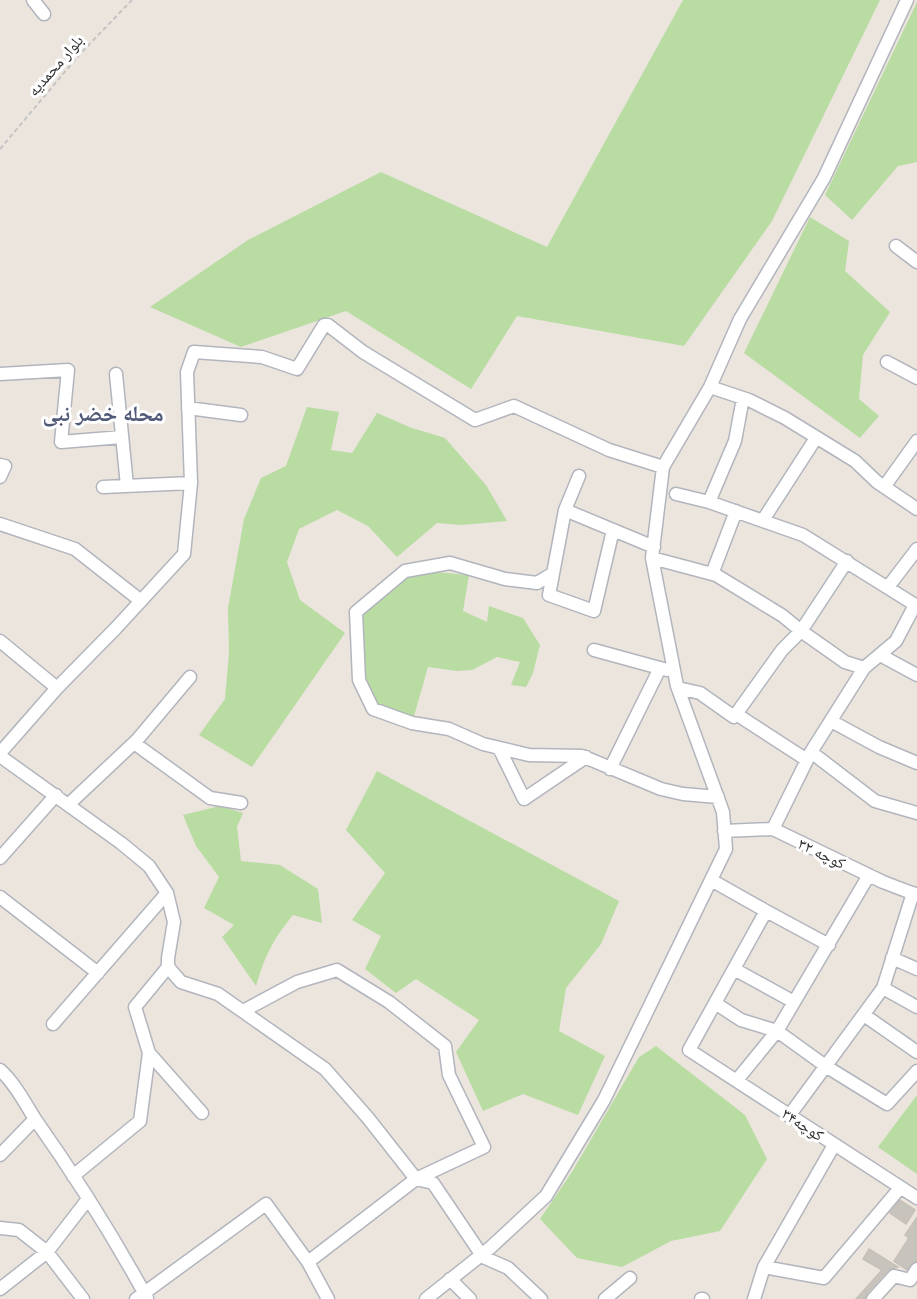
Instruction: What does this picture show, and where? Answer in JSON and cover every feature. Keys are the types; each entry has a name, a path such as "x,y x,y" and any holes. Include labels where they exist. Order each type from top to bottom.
{"street":[{"path":"33,0 44,14"},
{"path":"426,1299 482,1254 546,1196 604,1100 726,849 723,812 674,672 653,552 663,467 710,387 741,319 824,178 907,0"},
{"path":"896,246 917,262"},
{"path":"73,1176 140,1121 149,1053 135,1007 168,966 174,922 167,893 148,866 121,843 0,754 57,688 184,554 191,483 187,372 194,352 262,357 297,369 324,325 327,325 363,352 475,420 514,406 609,450 663,467"},
{"path":"887,362 917,378"},
{"path":"0,374 68,370 61,442 123,436"},
{"path":"116,374 127,486"},
{"path":"710,387 743,398 784,418 855,461 884,487 917,509"},
{"path":"710,502 735,441 743,398"},
{"path":"188,408 241,415"},
{"path":"763,520 816,438"},
{"path":"884,487 915,448"},
{"path":"0,465 5,466 0,477"},
{"path":"579,476 565,510 549,595 594,611 613,530"},
{"path":"103,487 191,483"},
{"path":"676,494 710,502 803,535 916,606 896,641 864,668 809,756 773,829"},
{"path":"565,510 613,530 653,552 712,574 783,616 845,662 864,668"},
{"path":"712,574 736,511"},
{"path":"0,524 75,549 141,601"},
{"path":"888,587 917,549"},
{"path":"678,688 700,693 734,717 782,650 801,631 847,561"},
{"path":"552,574 537,584 505,579 450,563 405,571 356,612 359,680 373,709 412,723 449,729 483,744 529,755 586,757 661,789 683,794 718,797"},
{"path":"0,641 57,688"},
{"path":"594,650 674,672"},
{"path":"880,655 917,675"},
{"path":"610,769 660,668"},
{"path":"69,804 134,742 190,677"},
{"path":"736,714 809,756 875,801 917,813"},
{"path":"831,721 917,764"},
{"path":"134,742 210,798 241,803"},
{"path":"499,748 524,799 586,757"},
{"path":"0,858 56,795"},
{"name":"کوچه ۳۲","path":"724,831 773,829 868,875 915,894"},
{"path":"736,1080 777,1031 868,875"},
{"path":"711,880 829,945"},
{"path":"53,1024 167,893"},
{"path":"789,1116 883,988 915,894"},
{"path":"0,897 98,973"},
{"path":"766,911 715,1003 741,1020 777,1031 827,1067 887,1104 917,1071"},
{"path":"892,958 917,969"},
{"path":"168,966 181,982 218,994 325,1069 368,1118 416,1179 433,1183 482,1254 508,1268 541,1299"},
{"path":"734,969 794,1002"},
{"path":"243,1011 297,982 337,970 389,1002 445,1046 449,1075 484,1147 416,1179 308,1262"},
{"path":"883,988 917,1007"},
{"name":"کوچه۳۴","path":"715,1003 689,1050 917,1198"},
{"path":"864,1015 917,1052"},
{"path":"149,1053 202,1113"},
{"path":"2,1077 35,1119 88,1198 143,1297 266,1204 308,1262 328,1299"},
{"path":"0,1155 35,1119"},
{"path":"754,1299 764,1267 834,1145"},
{"path":"764,1267 824,1278 900,1188"},
{"path":"0,1289 47,1252 88,1198"},
{"path":"0,1228 19,1230 47,1252 83,1299"},
{"path":"873,1299 894,1276 910,1280 917,1269"},
{"path":"605,1299 630,1278"},
{"path":"450,1279 470,1299"}],"path":[{"name":"بلوار محمدیه","path":"0,149 79,55 132,0"}],"green space":[{"path":"683,0 880,0 772,221 684,346 517,316 471,389 346,311 241,347 150,307 248,240 381,172 547,247"},
{"path":"917,2 917,162 898,166 852,220 825,195"},
{"path":"810,217 849,241 845,271 890,312 863,355 859,399 879,416 860,438 744,353"},
{"path":"307,407 339,412 331,450 352,453 377,413 412,428 445,438 486,485 507,521 461,525 437,523 397,557 368,526 337,510 299,529 287,562 300,600 345,633 252,767 199,735 225,699 229,653 228,608 244,519 261,478 286,466"},
{"path":"411,570 469,575 463,611 487,622 489,606 523,618 540,645 533,673 526,687 511,685 520,662 497,657 472,670 457,671 428,667 412,723 373,709 359,680 356,612"},
{"path":"377,771 619,901 601,944 566,988 559,1031 605,1056 578,1115 523,1094 483,1111 456,1052 479,1020 416,979 396,993 365,969 381,936 352,920 385,873 346,830"},
{"path":"220,806 243,813 237,827 241,861 280,865 318,889 322,923 293,915 270,948 256,986 222,937 234,925 204,908 219,877 196,846 183,815"},
{"path":"656,1046 745,1115 767,1159 720,1231 671,1241 622,1267 577,1258 540,1219 572,1172 639,1057"},
{"path":"917,1095 917,1174 878,1147"}],"building":[{"path":"900,1200 915,1210 906,1224 890,1213"},
{"path":"917,1217 917,1261 913,1262 907,1270 894,1261 909,1238 905,1235"},
{"path":"869,1249 898,1267 888,1270 867,1293 865,1299 856,1299 882,1270 863,1259"}],"district":[{"name":"محله خضر نبی","path":"103,413"}]}
